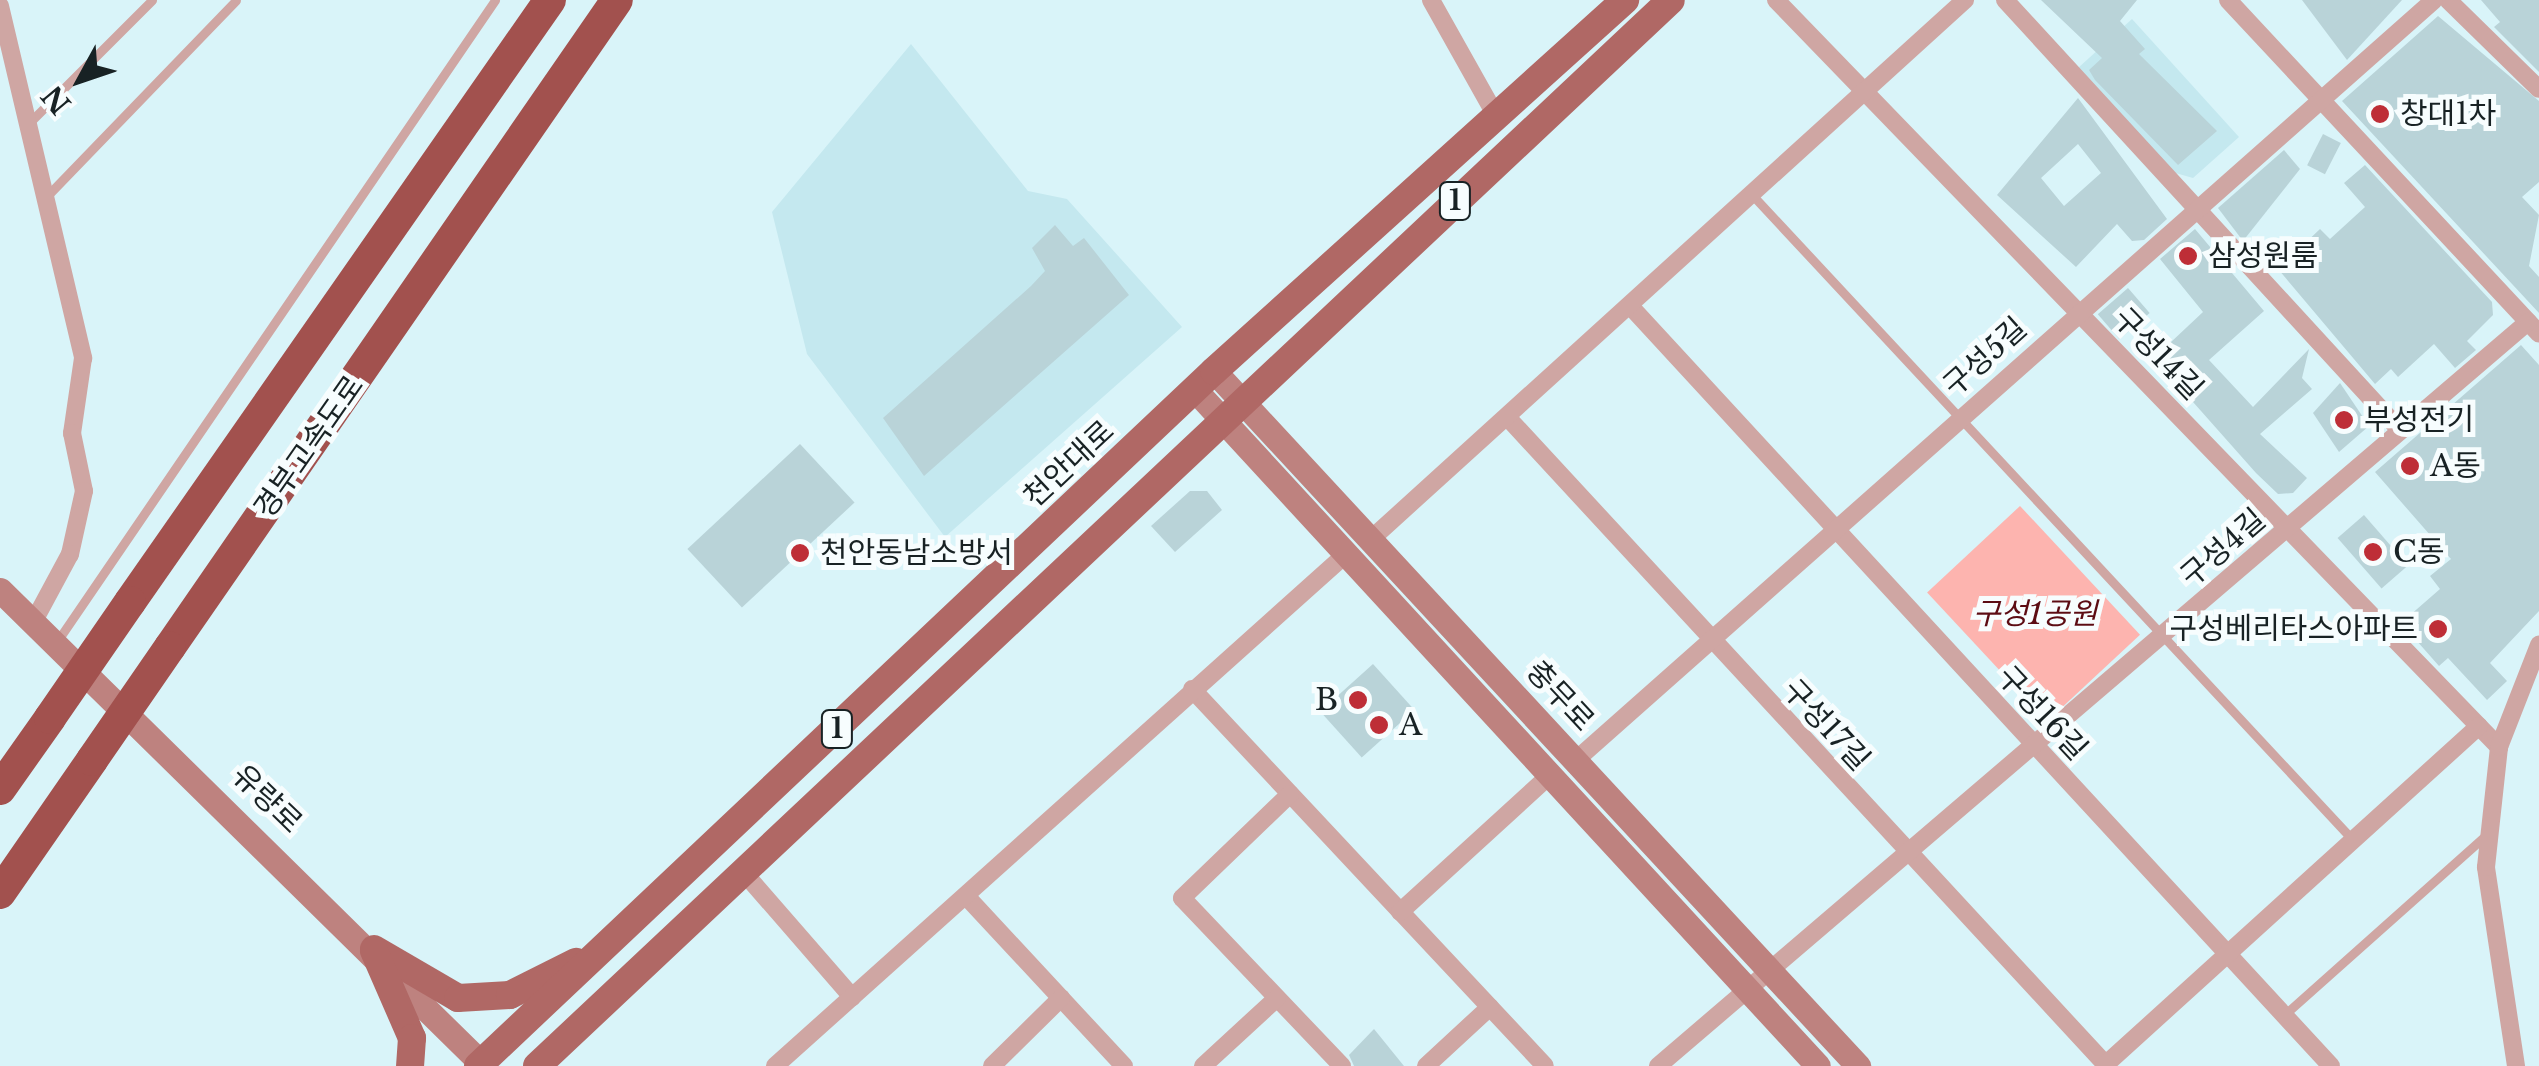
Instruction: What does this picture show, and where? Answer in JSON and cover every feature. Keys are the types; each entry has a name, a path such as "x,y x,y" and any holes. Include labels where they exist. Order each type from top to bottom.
{"highway":[{"name":"경부고속도로","path":"0,789 550,0"},
{"name":"경부고속도로","path":"0,893 618,0"}],"main road":[{"name":"천안대로","path":"481,1065 1204,380 1625,0"},
{"name":"1","path":"538,1066 746,875 1670,0"},
{"name":"충무로","path":"1204,380 1346,554 1818,1066"},
{"name":"충무로","path":"1232,412 1369,541 1858,1066"},
{"name":"유량로","path":"0,590 58,640 374,950 481,1065"},
{"path":"374,950 458,998 510,995 606,947"},
{"path":"374,950 412,1038 410,1066"}],"street":[{"path":"1431,0 1495,114"},
{"name":"구성14길","path":"1776,0 2499,747"},
{"path":"1369,541 1756,199 1859,90 1965,0"},
{"path":"2005,0 2400,430"},
{"path":"2228,0 2534,328"},
{"name":"구성5길","path":"1576,760 2078,311 2434,0"},
{"path":"2448,0 2539,89"},
{"path":"0,6 6,60 29,123 83,358 72,434 84,491 70,554 35,618"},
{"name":"구성16길","path":"1632,308 2331,1066"},
{"name":"구성4길","path":"1658,1066 2163,638 2400,430 2534,328"},
{"name":"구성17길","path":"1508,418 2106,1066"},
{"path":"775,1066 1346,554"},
{"path":"2513,1064 2496,959 2490,831 2499,747 2539,644"},
{"path":"1192,689 1545,1066"},
{"path":"2106,1066 2479,726"},
{"name":"충무로","path":"1400,912 1550,775"},
{"path":"1290,794 1182,898 1342,1066"},
{"path":"746,875 852,998"},
{"path":"966,896 1124,1066"},
{"path":"992,1066 1061,998"},
{"path":"1204,1066 1277,998"},
{"path":"1426,1066 1490,1007"}],"lane":[{"path":"29,123 152,0"},
{"path":"47,196 236,0"},
{"path":"58,640 495,0"},
{"path":"1756,199 2354,840"},
{"path":"2284,1015 2490,831"}],"shaded area":[{"path":"2132,19 2239,137 2193,178 2172,172 2078,68"},
{"path":"911,44 1028,191 1067,199 1182,327 945,537 807,354 772,212"}],"green space":[{"name":"구성1공원","path":"2020,506 2140,635 2047,721 1927,593"}],"building":[{"path":"2041,0 2137,0 2120,21 2145,49 2139,54 2217,131 2178,165 2095,80 2089,70 2102,58"},
{"path":"2302,0 2402,0 2347,60"},
{"path":"2481,0 2539,0 2539,72 2494,27 2500,22"},
{"path":"2438,16 2539,101 2539,182 2522,197 2539,215 2529,266 2539,277 2539,313 2342,101"},
{"path":"2078,98 2167,219 2144,240 2132,241 2117,224 2076,267 1997,195","holes":["2078,144 2101,173 2064,206 2041,178"]},
{"path":"2323,134 2341,143 2325,174 2307,165"},
{"path":"2284,150 2300,169 2243,241 2218,208"},
{"path":"2365,165 2492,302 2493,315 2467,341 2476,350 2455,368 2434,344 2398,377 2391,369 2375,384 2278,269 2320,229 2330,239 2365,207 2344,183"},
{"path":"1055,225 1073,246 1084,238 1129,295 924,476 883,418 1045,271 1032,248"},
{"path":"2195,229 2264,311 2209,360 2253,407 2309,349 2302,378 2312,389 2260,434 2307,478 2293,493 2278,494 2256,473 2154,358 2203,312 2160,259"},
{"path":"2128,288 2150,313 2119,339 2098,314"},
{"path":"2521,345 2539,365 2539,611 2490,663 2507,681 2487,700 2448,658 2439,666 2401,623 2440,589 2430,576 2451,559 2375,472"},
{"name":"부성전기","path":"2340,383 2369,426 2339,452 2313,413"},
{"name":"천안동남소방서","path":"800,444 855,503 742,608 687,549"},
{"path":"1190,491 1207,491 1222,510 1175,552 1151,526"},
{"name":"C동","path":"2364,515 2408,566 2382,589 2338,538"},
{"path":"1373,664 1414,710 1362,758 1320,712"},
{"path":"1374,1029 1404,1066 1354,1066 1349,1055"}],"place":[{"name":"창대1차","path":"2380,114"},
{"name":"삼성원룸","path":"2188,256"},
{"name":"부성전기","path":"2344,420"},
{"name":"A동","path":"2410,466"},
{"name":"C동","path":"2373,552"},
{"name":"천안동남소방서","path":"800,553"},
{"name":"구성베리타스아파트","path":"2438,629"},
{"name":"B","path":"1358,700"},
{"name":"A","path":"1379,725"}]}
